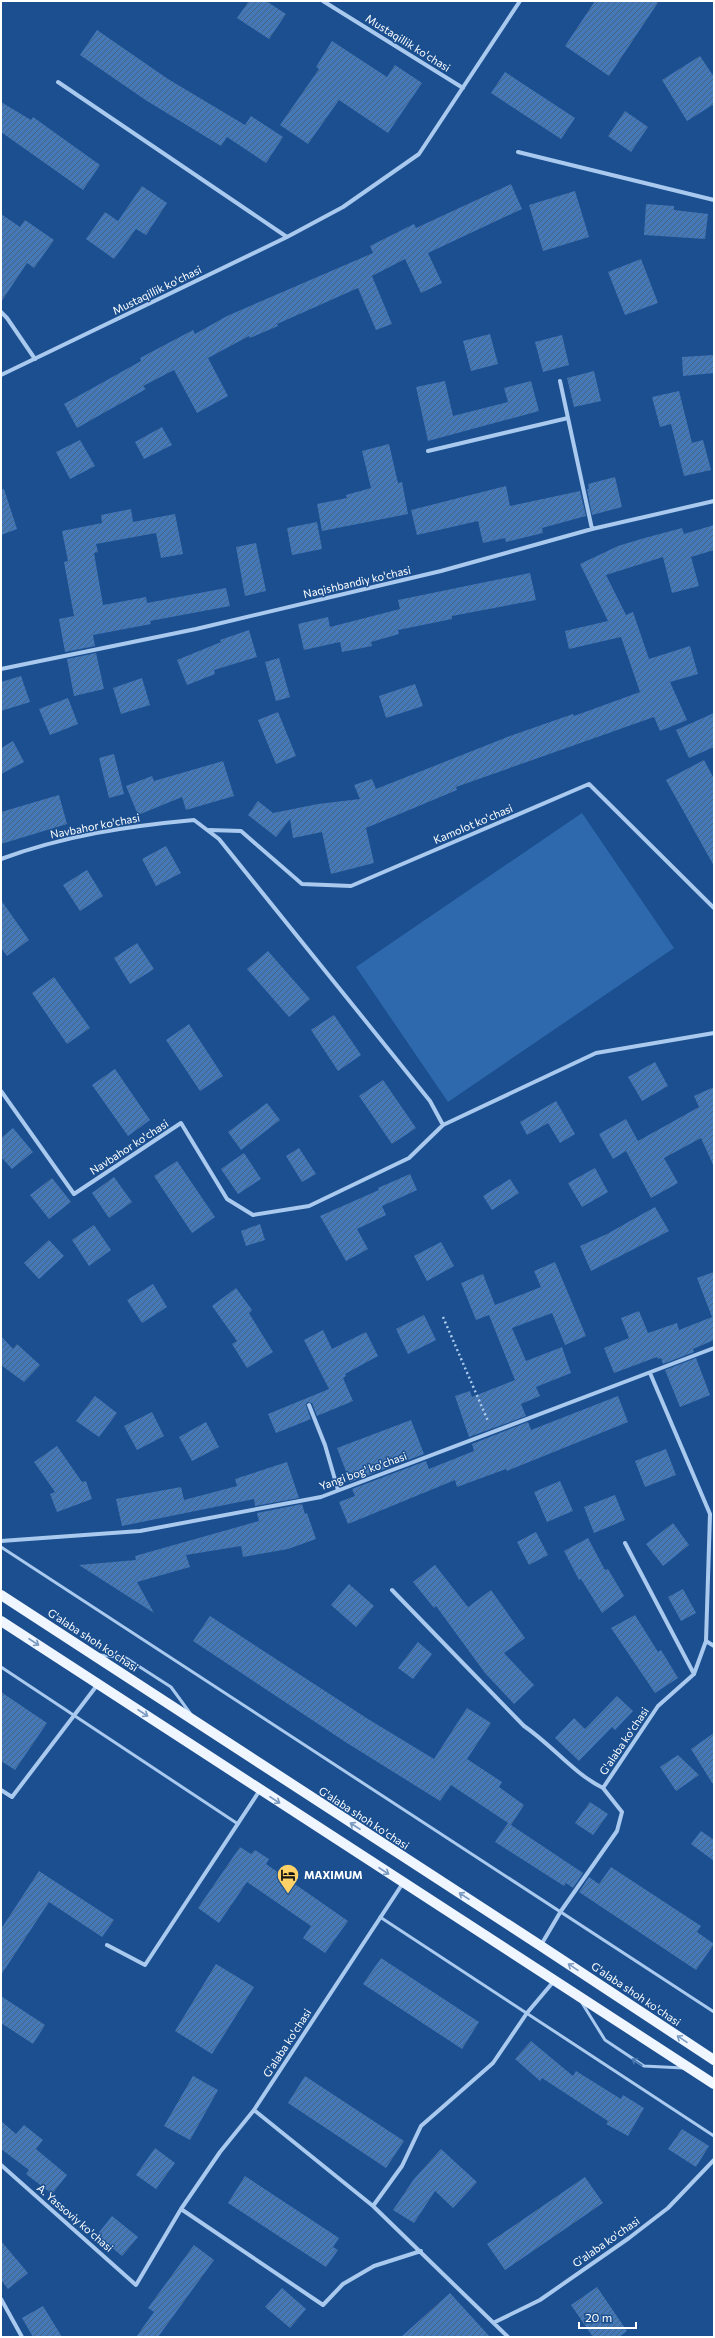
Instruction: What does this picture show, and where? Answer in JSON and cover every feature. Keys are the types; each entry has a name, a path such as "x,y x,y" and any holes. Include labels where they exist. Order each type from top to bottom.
{"main road":[{"name":"G'alaba shoh ko'chasi","path":"1,1595 714,2060"},
{"path":"1,1621 714,2084"}],"street":[{"name":"Mustaqillik ko'chasi","path":"323,1 462,88"},
{"name":"Mustaqillik ko'chasi","path":"1,375 287,237 343,207 419,154 520,1"},
{"path":"58,82 287,237"},
{"path":"518,152 714,200"},
{"path":"1,312 7,318 35,359"},
{"path":"560,381 592,529"},
{"path":"428,451 568,418"},
{"name":"Naqishbandiy ko'chasi","path":"1,669 196,629 441,571 592,529 714,501"},
{"name":"Kamolot ko'chasi","path":"209,830 241,831 302,884 351,886 589,784 714,908"},
{"name":"Navbahor ko'chasi","path":"1,859 32,848 130,826 194,820 209,830"},
{"path":"209,830 219,839 425,1094 443,1125 596,1052 714,1033"},
{"name":"Navbahor ko'chasi","path":"2,1094 74,1194 181,1123 227,1199 253,1215 309,1206 409,1158 443,1125"},
{"name":"Yangi bog' ko'chasi","path":"1,1541 140,1531 321,1497 714,1348"},
{"name":"G'alaba ko'chasi","path":"541,1946 561,1911 617,1831 622,1812 603,1788 658,1706 694,1674 706,1641 710,1514 650,1373"},
{"path":"309,1405 325,1444 338,1490"},
{"path":"625,1543 694,1674"},
{"path":"392,1590 524,1726 543,1739 584,1778 603,1788"},
{"path":"706,1641 714,1646"},
{"path":"1,1790 12,1797 98,1684"},
{"path":"107,1945 145,1965 260,1790"},
{"name":"G'alaba ko'chasi","path":"136,2285 181,2209 220,2152 254,2110 403,1883"},
{"path":"373,2206 402,2166 421,2126 493,2063 527,2012 554,1980"},
{"path":"254,2110 373,2206 495,2322 508,2337"},
{"name":"G'alaba ko'chasi","path":"495,2322 540,2300 629,2238 668,2208 714,2160"},
{"name":"A. Yassoviy ko'chasi","path":"1,2166 136,2285"},
{"path":"181,2209 323,2305 343,2284 374,2266 421,2252"},
{"path":"1,2299 22,2337"}],"lane":[{"path":"1,1547 714,2012"},
{"path":"92,1654 126,1658 171,1687 197,1723"},
{"path":"1,1667 238,1824"},
{"path":"380,1917 714,2136"},
{"path":"576,1994 605,2040 644,2066 689,2068"}],"path":[{"path":"443,1317 492,1432"}],"shaded area":[{"path":"582,813 674,948 448,1102 356,967"}],"building":[{"path":"249,1 266,1 286,14 269,39 237,18"},
{"path":"595,1 659,1 609,76 565,46"},
{"path":"97,30 168,79 245,125 251,116 283,137 266,163 227,137 221,146 147,101 80,55"},
{"path":"332,41 387,77 395,65 422,83 388,133 339,100 308,144 280,125 319,69 316,67"},
{"path":"700,56 714,77 714,104 687,121 662,80"},
{"path":"505,72 575,118 561,139 491,93"},
{"path":"1,102 31,120 33,117 100,165 83,190 1,132"},
{"path":"625,111 648,127 631,152 608,136"},
{"path":"511,184 522,209 428,253 442,283 421,293 405,259 372,276 392,324 376,330 358,288 277,324 278,326 250,338 249,336 208,358 228,396 197,413 174,370 143,386 146,389 77,428 64,404 141,361 140,358 193,330 195,334 227,316 373,253 370,246 414,224 416,228"},
{"path":"142,186 167,203 146,235 136,229 114,259 86,239 105,212 118,221"},
{"path":"575,191 589,237 543,251 529,205"},
{"path":"646,204 674,206 674,210 708,214 705,239 644,235"},
{"path":"1,214 20,227 25,220 54,240 34,268 27,263 1,302"},
{"path":"641,259 658,303 625,315 608,272"},
{"path":"490,334 498,364 471,371 463,341"},
{"path":"562,335 569,365 543,372 535,342"},
{"path":"714,355 714,373 683,376 682,357"},
{"path":"594,371 601,401 574,407 567,378"},
{"path":"445,381 453,416 508,402 504,388 531,381 539,411 428,441 416,387"},
{"path":"679,391 692,443 703,440 711,470 684,476 671,424 660,427 652,397"},
{"path":"162,427 172,445 144,459 135,442"},
{"path":"80,440 95,466 70,479 56,452"},
{"path":"389,444 398,483 402,482 408,514 322,531 317,504 347,498 346,495 371,488 362,451"},
{"path":"615,477 622,507 592,515 587,489 589,489 588,484"},
{"path":"506,486 510,506 580,491 586,516 542,528 543,533 506,542 505,538 483,543 478,521 417,535 411,510"},
{"path":"1,489 4,489 17,529 1,535"},
{"path":"131,509 133,522 175,514 183,554 161,558 156,533 96,544 98,552 94,553 103,605 146,597 147,603 226,588 230,606 150,621 151,624 93,635 95,646 65,652 59,619 74,616 64,562 68,561 62,531 102,523 101,515"},
{"path":"317,522 322,549 292,555 287,528"},
{"path":"714,525 714,550 691,557 699,586 672,593 663,557 606,575 626,615 633,612 649,659 690,646 698,674 670,682 687,720 660,731 654,717 456,787 457,790 366,828 374,863 331,874 322,832 293,838 290,819 276,837 248,815 258,801 273,813 318,804 360,799 354,785 372,779 376,789 510,736 573,714 574,716 640,692 621,637 569,649 565,631 608,621 580,564 618,546 641,539 682,528 684,534"},
{"path":"256,543 266,591 245,596 236,547"},
{"path":"530,573 536,600 452,616 452,619 398,630 399,634 371,642 372,646 342,652 340,642 304,650 298,624 328,617 330,627 400,609 398,600"},
{"path":"249,630 257,657 214,670 215,674 187,685 177,660 221,642 220,640"},
{"path":"96,653 104,689 74,696 67,659"},
{"path":"279,658 290,697 276,701 265,662"},
{"path":"21,676 30,702 1,711 1,682"},
{"path":"142,678 150,705 121,714 113,688"},
{"path":"415,684 423,706 386,718 379,696"},
{"path":"68,698 78,724 50,735 39,709"},
{"path":"278,712 296,756 276,764 258,720"},
{"path":"714,713 714,747 689,758 676,730"},
{"path":"13,741 24,762 1,774 1,748"},
{"path":"114,754 124,794 109,798 99,758"},
{"path":"704,760 714,779 714,866 666,780"},
{"path":"223,761 234,796 186,810 182,797 138,815 126,786 152,776 154,781"},
{"path":"59,795 67,824 1,844 1,812"},
{"path":"166,846 181,873 156,886 142,859"},
{"path":"87,870 103,896 80,911 63,885"},
{"path":"1,900 29,940 7,956 1,948"},
{"path":"137,943 154,969 130,984 114,958"},
{"path":"268,951 310,999 289,1017 247,969"},
{"path":"54,977 90,1028 67,1044 32,993"},
{"path":"334,1015 361,1055 338,1071 311,1030"},
{"path":"189,1024 223,1076 200,1091 166,1040"},
{"path":"655,1062 668,1086 642,1101 628,1077"},
{"path":"115,1069 150,1120 128,1136 92,1085"},
{"path":"383,1080 416,1128 392,1144 359,1096"},
{"path":"714,1087 714,1167 701,1138 664,1158 678,1183 651,1198 626,1151 613,1159 599,1134 626,1119 638,1141 699,1107 694,1096"},
{"path":"556,1101 575,1134 560,1143 548,1123 527,1135 520,1122"},
{"path":"267,1103 280,1120 241,1150 228,1132"},
{"path":"13,1128 33,1152 12,1169 1,1157 1,1138"},
{"path":"299,1148 316,1174 302,1182 286,1156"},
{"path":"244,1153 261,1179 238,1194 221,1169"},
{"path":"177,1161 215,1217 192,1233 154,1176"},
{"path":"595,1168 608,1192 582,1207 568,1183"},
{"path":"410,1174 417,1190 382,1206 386,1215 357,1229 368,1249 346,1261 320,1216 379,1190 378,1188"},
{"path":"114,1177 132,1202 109,1218 92,1193"},
{"path":"52,1178 71,1202 49,1219 30,1195"},
{"path":"510,1179 519,1193 492,1210 483,1196"},
{"path":"655,1207 669,1231 591,1271 580,1246 607,1234"},
{"path":"260,1224 265,1240 246,1246 241,1231"},
{"path":"94,1225 111,1250 89,1266 72,1240"},
{"path":"49,1240 64,1256 39,1279 24,1263"},
{"path":"441,1242 454,1266 427,1281 414,1256"},
{"path":"555,1262 586,1336 565,1345 552,1313 512,1328 526,1361 562,1347 571,1373 536,1387 540,1396 521,1404 526,1416 469,1437 455,1396 470,1391 472,1397 515,1380 489,1315 476,1320 461,1283 483,1274 495,1305 541,1287 534,1271"},
{"path":"714,1272 714,1340 693,1349 694,1352 663,1364 661,1358 658,1359 657,1357 614,1373 604,1348 629,1338 621,1318 639,1311 648,1333 677,1323 679,1330 712,1317 697,1278"},
{"path":"153,1284 167,1307 142,1323 127,1300"},
{"path":"236,1288 252,1310 249,1313 273,1352 247,1368 232,1344 237,1341 212,1306"},
{"path":"424,1315 436,1340 408,1354 396,1329"},
{"path":"323,1330 332,1349 366,1332 378,1356 345,1374 346,1376 343,1378 353,1401 317,1416 312,1403 307,1402 306,1406 311,1419 276,1433 268,1414 329,1389 304,1340"},
{"path":"1,1336 13,1349 17,1344 40,1365 24,1382 1,1365"},
{"path":"696,1358 710,1395 680,1407 665,1370"},
{"path":"95,1396 117,1413 99,1437 76,1421"},
{"path":"618,1396 628,1422 507,1471 506,1469 457,1487 455,1480 348,1524 339,1502 355,1496 352,1489 426,1461 429,1469 474,1451 472,1444 528,1422 531,1430"},
{"path":"152,1412 164,1436 137,1450 124,1426"},
{"path":"411,1420 424,1454 350,1482 337,1448"},
{"path":"206,1422 219,1447 192,1461 179,1437"},
{"path":"57,1446 82,1482 86,1481 92,1499 57,1512 50,1494 55,1492 34,1462"},
{"path":"666,1449 676,1475 645,1487 635,1461"},
{"path":"287,1462 299,1498 255,1506 254,1499 122,1526 116,1499 181,1487 184,1500 237,1486 235,1479"},
{"path":"560,1481 573,1511 547,1522 534,1492"},
{"path":"615,1495 625,1520 594,1533 584,1507"},
{"path":"302,1504 305,1514 307,1513 316,1539 288,1549 243,1557 241,1546 186,1555 190,1567 137,1582 154,1613 79,1565 136,1560 135,1556 259,1521 257,1513"},
{"path":"673,1523 689,1545 663,1566 646,1544"},
{"path":"536,1532 548,1555 529,1565 517,1542"},
{"path":"588,1538 605,1570 608,1569 624,1596 602,1613 581,1579 579,1580 564,1551"},
{"path":"435,1565 468,1607 491,1590 525,1638 504,1653 534,1685 514,1704 485,1673 436,1606 434,1608 413,1582"},
{"path":"349,1584 374,1606 356,1627 331,1605"},
{"path":"683,1589 696,1613 681,1621 668,1597"},
{"path":"635,1615 658,1652 661,1650 678,1678 655,1693 611,1628"},
{"path":"210,1616 368,1719 434,1759 467,1708 491,1723 467,1759 502,1782 499,1787 524,1805 511,1825 451,1785 440,1801 347,1743 193,1641"},
{"path":"418,1642 432,1654 413,1679 398,1668"},
{"path":"1,1692 47,1723 15,1770 1,1761"},
{"path":"617,1696 633,1711 615,1730 612,1727 579,1761 555,1738 574,1718 585,1729"},
{"path":"714,1733 714,1786 691,1749"},
{"path":"678,1755 699,1775 676,1791 660,1767"},
{"path":"590,1802 608,1814 593,1835 575,1823"},
{"path":"508,1823 583,1873 573,1888 566,1883 564,1886 495,1842"},
{"path":"701,1831 714,1840 714,1861 691,1844"},
{"name":"MAXIMUM","path":"240,1847 251,1854 255,1850 269,1859 266,1864 348,1921 325,1953 303,1938 311,1926 247,1882 219,1923 198,1908"},
{"path":"611,1867 701,1926 697,1932 714,1944 696,1970 579,1892 589,1877 599,1884"},
{"path":"39,1871 114,1920 102,1937 49,1902 1,1975 1,1929"},
{"path":"381,1958 479,2022 462,2049 363,1984"},
{"path":"216,1964 254,1987 212,2054 175,2031"},
{"path":"1,1996 45,2025 33,2044 1,2023"},
{"path":"531,2041 573,2076 576,2071 621,2099 623,2095 644,2108 628,2136 606,2124 608,2121 542,2078 540,2081 515,2059"},
{"path":"193,2076 218,2090 190,2140 164,2126"},
{"path":"305,2076 404,2141 386,2168 288,2103"},
{"path":"1,2121 16,2134 24,2125 43,2140 36,2149 67,2175 52,2194 26,2174 29,2170 1,2149"},
{"path":"682,2129 709,2146 696,2167 668,2149"},
{"path":"155,2148 175,2163 156,2189 136,2175"},
{"path":"441,2149 477,2182 453,2208 435,2191 414,2223 393,2210 414,2179"},
{"path":"245,2176 339,2238 333,2247 338,2250 326,2267 228,2203"},
{"path":"585,2177 603,2203 505,2270 487,2244"},
{"path":"112,2216 138,2237 122,2256 97,2235"},
{"path":"1,2241 28,2273 8,2289 1,2280"},
{"path":"194,2245 214,2260 158,2337 136,2337 154,2312 148,2308"},
{"path":"597,2287 627,2331 619,2337 593,2337 571,2305"},
{"path":"282,2288 306,2309 290,2328 265,2307"},
{"path":"450,2293 490,2337 401,2337"},
{"path":"43,2306 62,2337 33,2337 22,2318"}],"place":[{"name":"MAXIMUM","path":"288,1894"}]}
